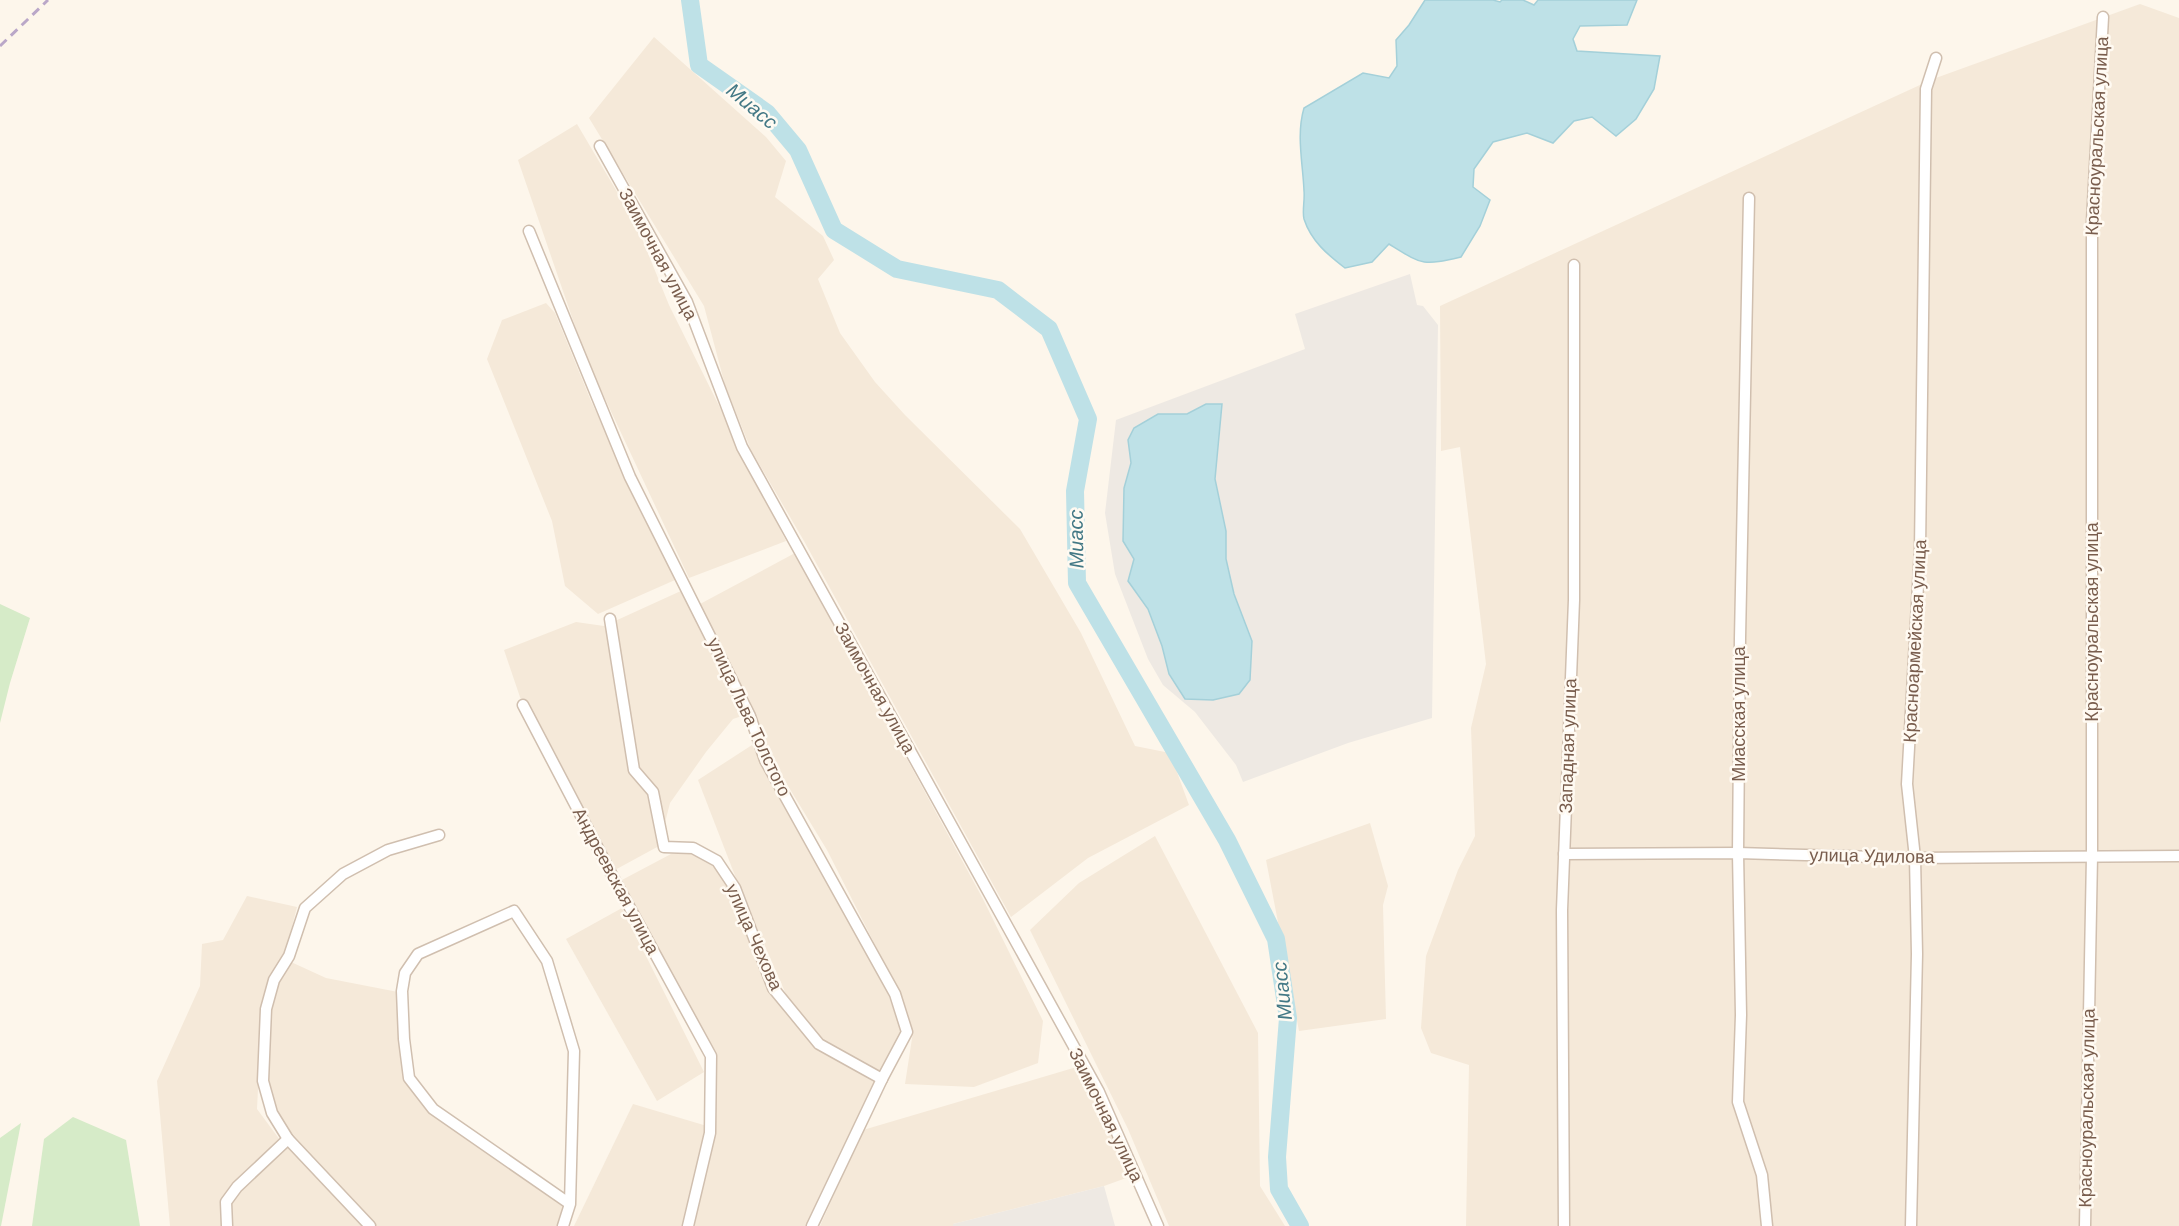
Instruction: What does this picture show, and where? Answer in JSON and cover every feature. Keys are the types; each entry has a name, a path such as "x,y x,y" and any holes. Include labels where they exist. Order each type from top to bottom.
{"street":[{"name":"Красноуральская улица","path":"2085,1226 2092,856 2092,220 2103,17"},
{"name":"Красноармейская улица","path":"1911,1226 1917,954 1914,858 1907,784 1920,549 1926,89 1936,58"},
{"name":"Заимочная улица","path":"600,146 687,302 742,447 1099,1092 1158,1226"},
{"name":"Миасская улица","path":"1749,198 1740,634 1738,854 1741,1015 1737,1102 1762,1175 1767,1226"},
{"name":"улица Льва Толстого","path":"529,231 630,477 750,716 765,760 896,994 907,1032 812,1226"},
{"name":"Западная улица","path":"1564,1226 1563,922 1574,600 1574,265"},
{"name":"улица Чехова","path":"610,619 634,770 653,792 664,847 693,848 717,861 735,888 773,988 819,1044 882,1079"},
{"name":"Андреевская улица","path":"523,705 613,878 711,1056 711,1133 688,1226"},
{"path":"370,1226 288,1139 273,1113 263,1081 266,1009 274,980 289,956 305,908 344,874 388,850 439,835"},
{"name":"улица Удилова","path":"1564,854 1738,854 1914,858 2179,856"},
{"path":"563,1226 570,1204 574,1051 547,961 514,911 418,954 405,973 402,991 404,1039 409,1078 433,1109 570,1204"},
{"path":"227,1226 226,1202 237,1187 288,1139"}],"shaded area":[{"path":"2140,4 2179,18 2179,1226 1466,1226 1469,1065 1431,1053 1421,1028 1426,956 1458,870 1475,836 1471,728 1486,664 1460,447 1441,451 1440,306 1933,79"},
{"path":"654,37 766,137 786,161 775,197 823,236 834,260 818,279 840,333 875,382 905,415 1020,529 1081,633 1135,746 1170,753 1189,805 1088,858 1011,917 804,541 751,450 725,385 704,306 589,118"},
{"path":"577,124 636,224 669,305 786,541 689,578 586,358 518,160"},
{"path":"1410,274 1417,305 1423,306 1438,325 1432,718 1348,743 1243,782 1236,765 1195,712 1163,685 1148,659 1115,574 1105,513 1116,420 1305,349 1295,314"},
{"path":"546,303 555,313 591,401 675,580 598,614 565,586 552,521 487,359 502,320"},
{"path":"795,553 983,899 1043,1021 1038,1063 974,1087 905,1084 913,1032 899,992 827,850 771,758 700,604"},
{"path":"683,590 745,715 733,719 706,752 670,803 659,846 613,871 521,700 504,650 576,622 604,626"},
{"path":"752,745 888,994 901,1031 880,1072 821,1040 788,999 739,886 698,780"},
{"path":"1370,823 1388,886 1383,905 1386,1019 1299,1031 1266,860"},
{"path":"1155,836 1258,1033 1260,1186 1285,1226 1169,1226 1128,1129 1030,930 1079,883"},
{"path":"693,853 714,865 731,891 770,991 818,1048 875,1083 807,1226 692,1226 713,1140 715,1053 620,881 671,854"},
{"path":"247,896 297,907 285,954 262,1009 257,1109 280,1140 224,1201 223,1226 170,1226 157,1081 200,986 202,944 223,940"},
{"path":"622,908 704,1072 657,1101 566,939"},
{"path":"291,962 326,978 398,992 413,1090 566,1206 557,1226 375,1226 290,1135 275,1112 267,1081 269,1007 278,980"},
{"path":"1080,1066 1109,1125 1129,1177 1104,1186 953,1224 953,1226 820,1226 863,1130"},
{"path":"633,1104 707,1126 685,1226 574,1226"},
{"path":"287,1147 291,1147 365,1226 232,1226 230,1219 232,1200"},
{"path":"1104,1186 1115,1226 953,1226 953,1224"}],"green space":[{"path":"0,604 30,618 0,723"},
{"path":"73,1117 126,1140 140,1226 32,1226 44,1139"},
{"path":"21,1123 1,1226 0,1226 0,1138"}],"water":[{"path":"1425,0 1493,0 1500,2 1502,0 1523,0 1534,5 1538,0 1637,0 1627,25 1580,26 1573,39 1577,51 1660,56 1654,89 1636,119 1616,136 1592,117 1574,121 1553,143 1527,133 1493,142 1474,169 1473,187 1490,200 1480,226 1461,257 1438,262 1423,262 1389,244 1372,262 1345,268 1326,253 1311,234 1304,219 1300,129 1304,108 1363,73 1389,78 1397,66 1396,40"},
{"path":"1206,404 1222,404 1215,479 1226,531 1226,559 1234,594 1252,641 1250,680 1239,694 1213,700 1185,699 1169,674 1162,646 1148,609 1128,581 1134,559 1123,541 1124,488 1131,463 1128,440 1134,428 1158,414 1187,414"}],"waterway":[{"name":"Миасс","path":"690,0 699,65 767,113 798,150 834,230 897,269 998,290 1049,329 1088,419 1075,491 1077,583 1227,840 1276,939 1288,1018 1277,1157 1279,1189 1300,1226"}],"railway":[{"path":"0,46 48,0"}]}
